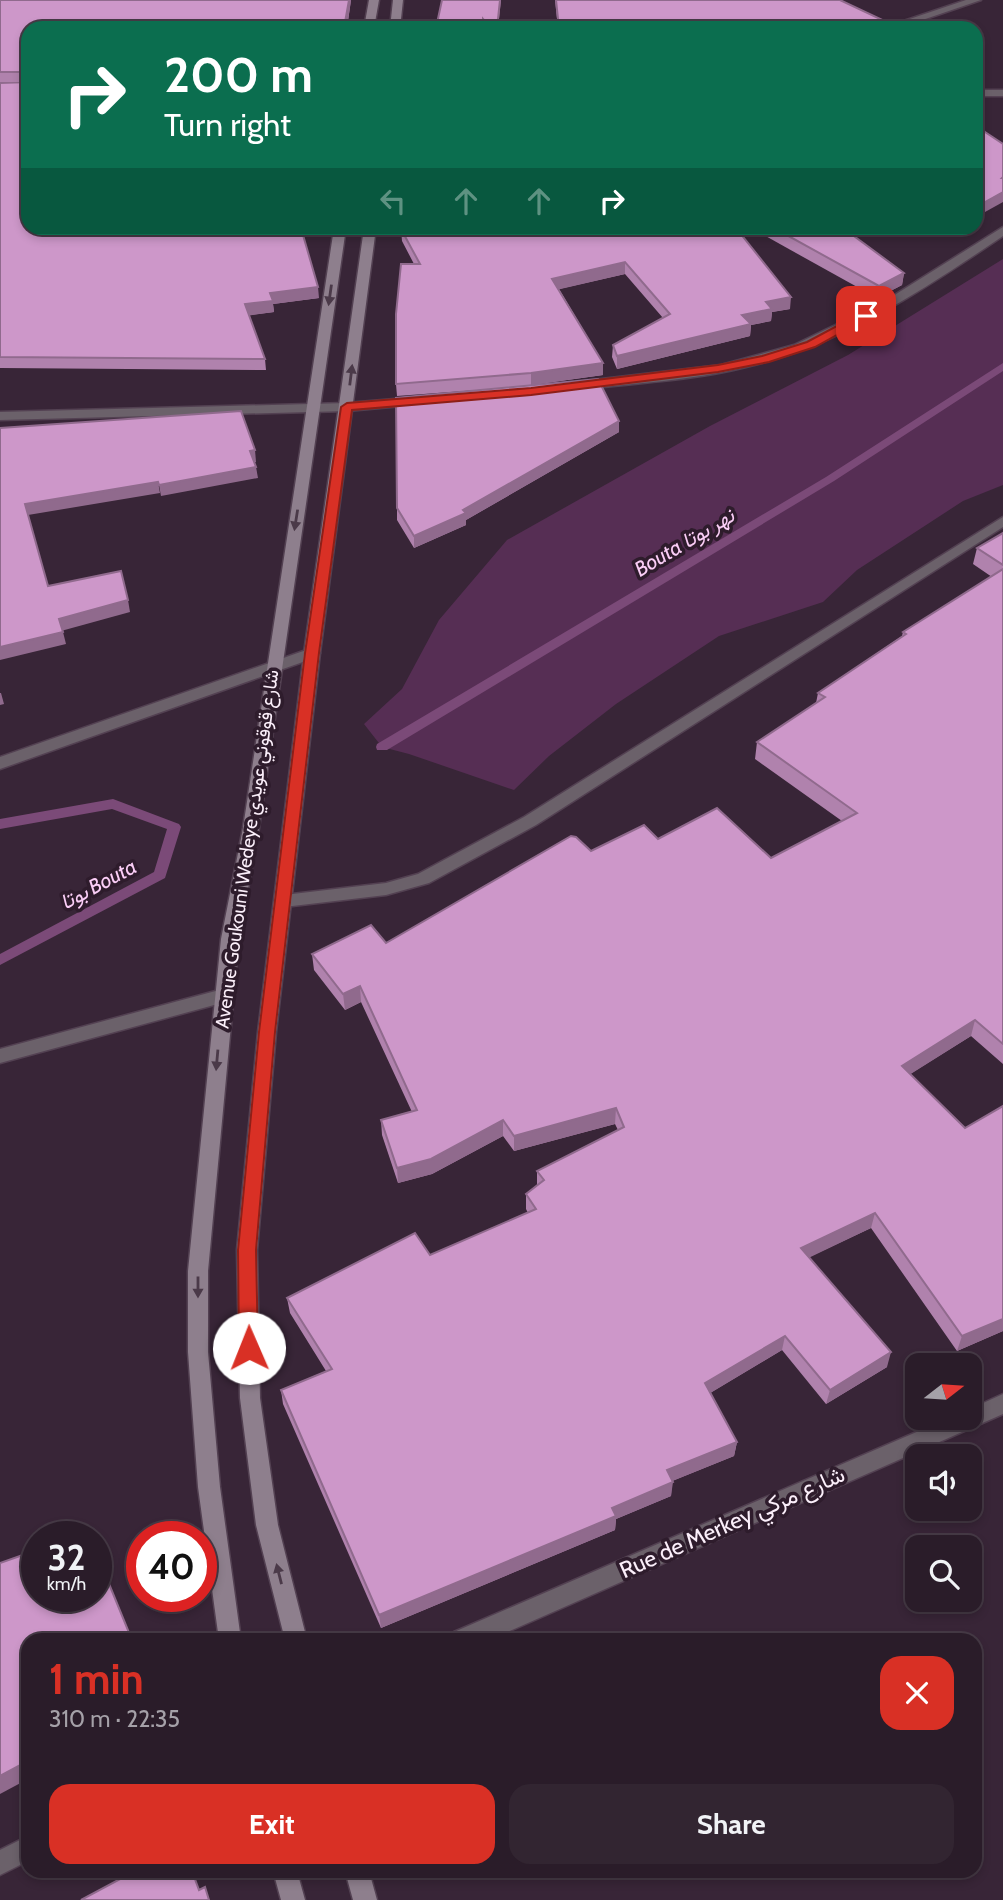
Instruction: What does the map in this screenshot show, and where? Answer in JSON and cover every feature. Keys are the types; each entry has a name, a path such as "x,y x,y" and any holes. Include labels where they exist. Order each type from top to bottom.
{"street":[{"path":"370,21 374,0"},
{"path":"396,21 398,0"},
{"path":"910,21 976,0"},
{"path":"983,93 1003,93"},
{"path":"557,388 718,369 765,359 811,344 945,269 1003,231"},
{"name":"Avenue Goukouni Wedeye شارع قوقوني عويدي","path":"229,1633 209,1487 198,1352 198,1271 230,939 251,828 339,235"},
{"name":"Avenue Goukouni Wedeye شارع قوقوني عويدي","path":"294,1633 267,1525 253,1423 250,1398 247,1250 267,1032 312,653 369,235"},
{"path":"0,416 347,407 439,399"},
{"path":"284,901 386,889 423,879 530,821 1003,521"},
{"path":"0,763 312,653"},
{"path":"0,1056 223,996"},
{"name":"Rue de Merkey شارع مركي","path":"478,1633 1003,1404"},
{"path":"0,1863 21,1852"},
{"path":"287,1878 293,1900"},
{"path":"359,1878 365,1900"}],"shaded area":[{"path":"1003,259 1003,485 963,501 857,570 823,602 719,636 616,704 549,756 514,790 382,747 364,724 402,689 439,620 507,540 710,426 848,355"}],"building":[{"path":"0,0 349,0 345,21 21,21 21,72 0,72"},
{"path":"442,0 500,0 498,21 438,21"},
{"path":"556,0 840,0 885,21 558,21"},
{"path":"21,82 21,235 303,235 318,287 270,293 273,301 245,304 265,359 0,357 0,83"},
{"path":"983,133 1003,144 1003,192 983,203"},
{"path":"404,235 742,235 791,297 766,302 772,309 742,315 751,324 617,356 613,345 670,314 625,262 552,279 603,363 531,373 396,384 396,314 401,264 420,264"},
{"path":"787,235 852,235 904,273 879,286"},
{"path":"598,379 619,421 463,510 466,513 414,536 397,508 396,398"},
{"path":"241,411 255,450 250,451 256,467 159,485 158,482 25,504 48,586 121,571 128,600 59,619 63,632 0,647 0,428"},
{"path":"1003,533 1003,565 977,548"},
{"path":"1003,569 1003,1044 975,1020 902,1066 965,1128 1003,1106 1003,1319 962,1336 875,1213 801,1248 891,1352 830,1390 785,1336 705,1383 737,1442 667,1470 673,1482 612,1508 616,1516 379,1615 281,1390 332,1369 287,1298 415,1233 430,1255 536,1209 526,1194 544,1180 537,1171 624,1127 616,1108 514,1136 503,1120 431,1159 397,1168 381,1120 417,1110 360,986 343,994 312,954 371,925 386,943 571,836 576,837 591,851 644,825 658,839 717,808 771,858 857,813 757,742 825,697 818,693 906,634 903,632"},
{"path":"21,1556 21,1612 112,1612 112,1591 129,1633 21,1633 21,1765 0,1776 0,1563"},
{"path":"122,1878 195,1878 199,1890 205,1887 209,1900 81,1900"}],"waterway":[{"name":"Bouta نهر بوتا","path":"382,747 830,479 1003,366"},
{"name":"بوتا Bouta","path":"0,824 113,804 174,827 160,875 0,960"}],"route":[{"path":"249,1348 247,1250 267,1032 312,653 347,407 531,392 718,369 765,359 811,344 866,316"}]}
